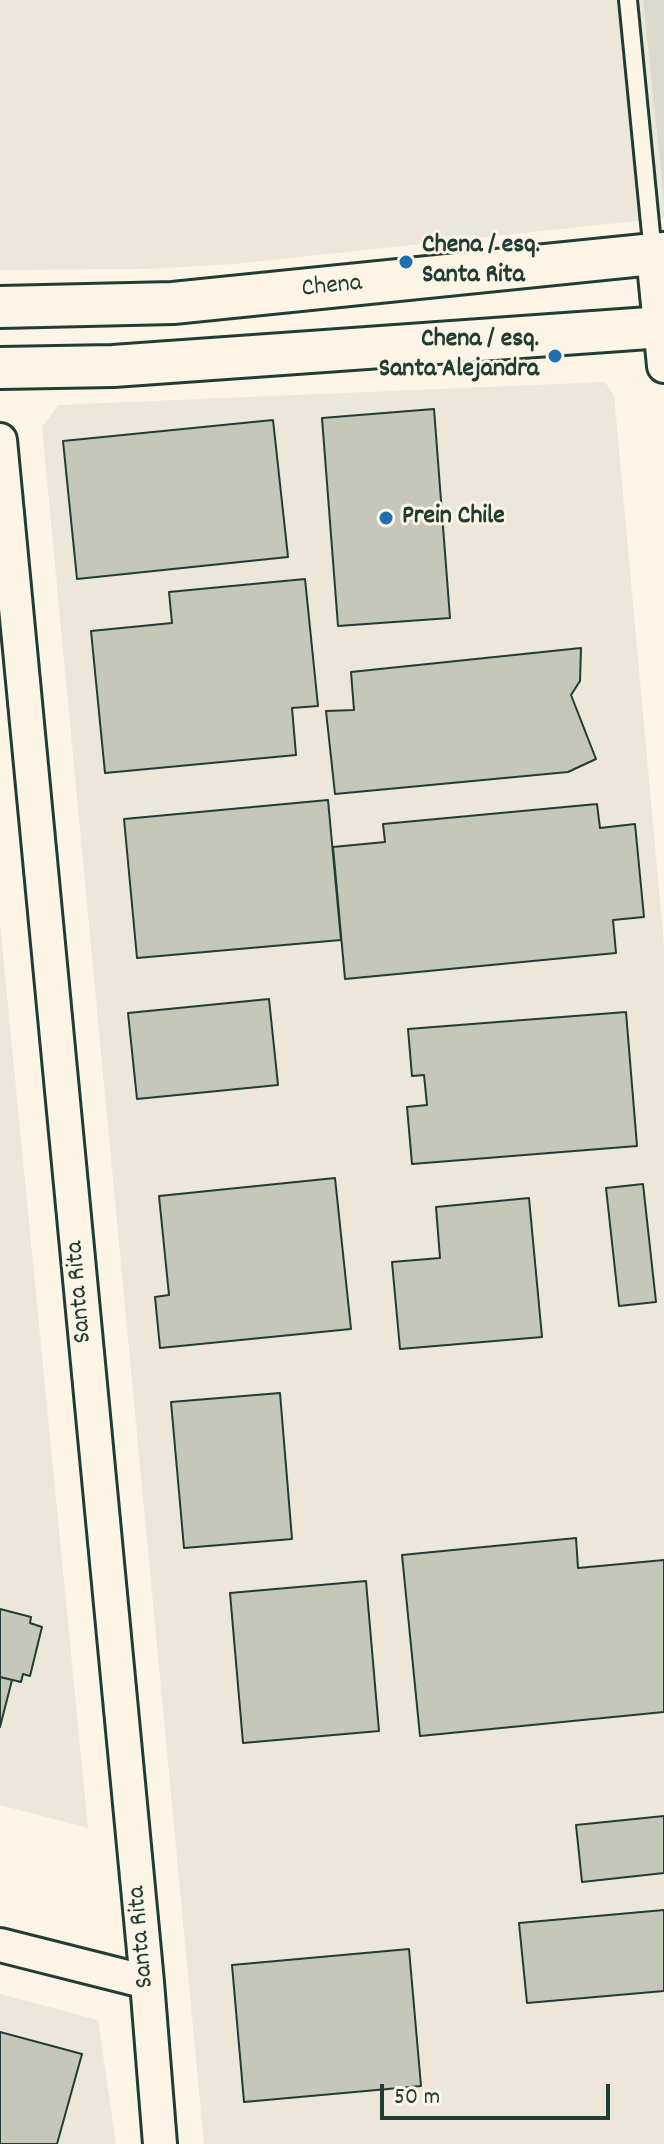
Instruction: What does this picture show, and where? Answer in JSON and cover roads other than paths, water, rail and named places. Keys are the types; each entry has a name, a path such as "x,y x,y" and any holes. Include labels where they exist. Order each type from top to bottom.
{"street":[{"name":"Chena","path":"0,307 173,303 659,254"},
{"path":"659,254 664,366"},
{"path":"0,368 113,366 662,327"},
{"name":"Santa Rita","path":"0,440 160,2144"},
{"path":"0,1945 147,1982"}],"lane":[{"path":"628,0 659,254"}],"place":[{"name":"Chena / esq. Santa Rita","path":"406,262"},
{"name":"Chena / esq. Santa Alejandra","path":"555,356"},
{"name":"Prein Chile","path":"386,518"}]}
